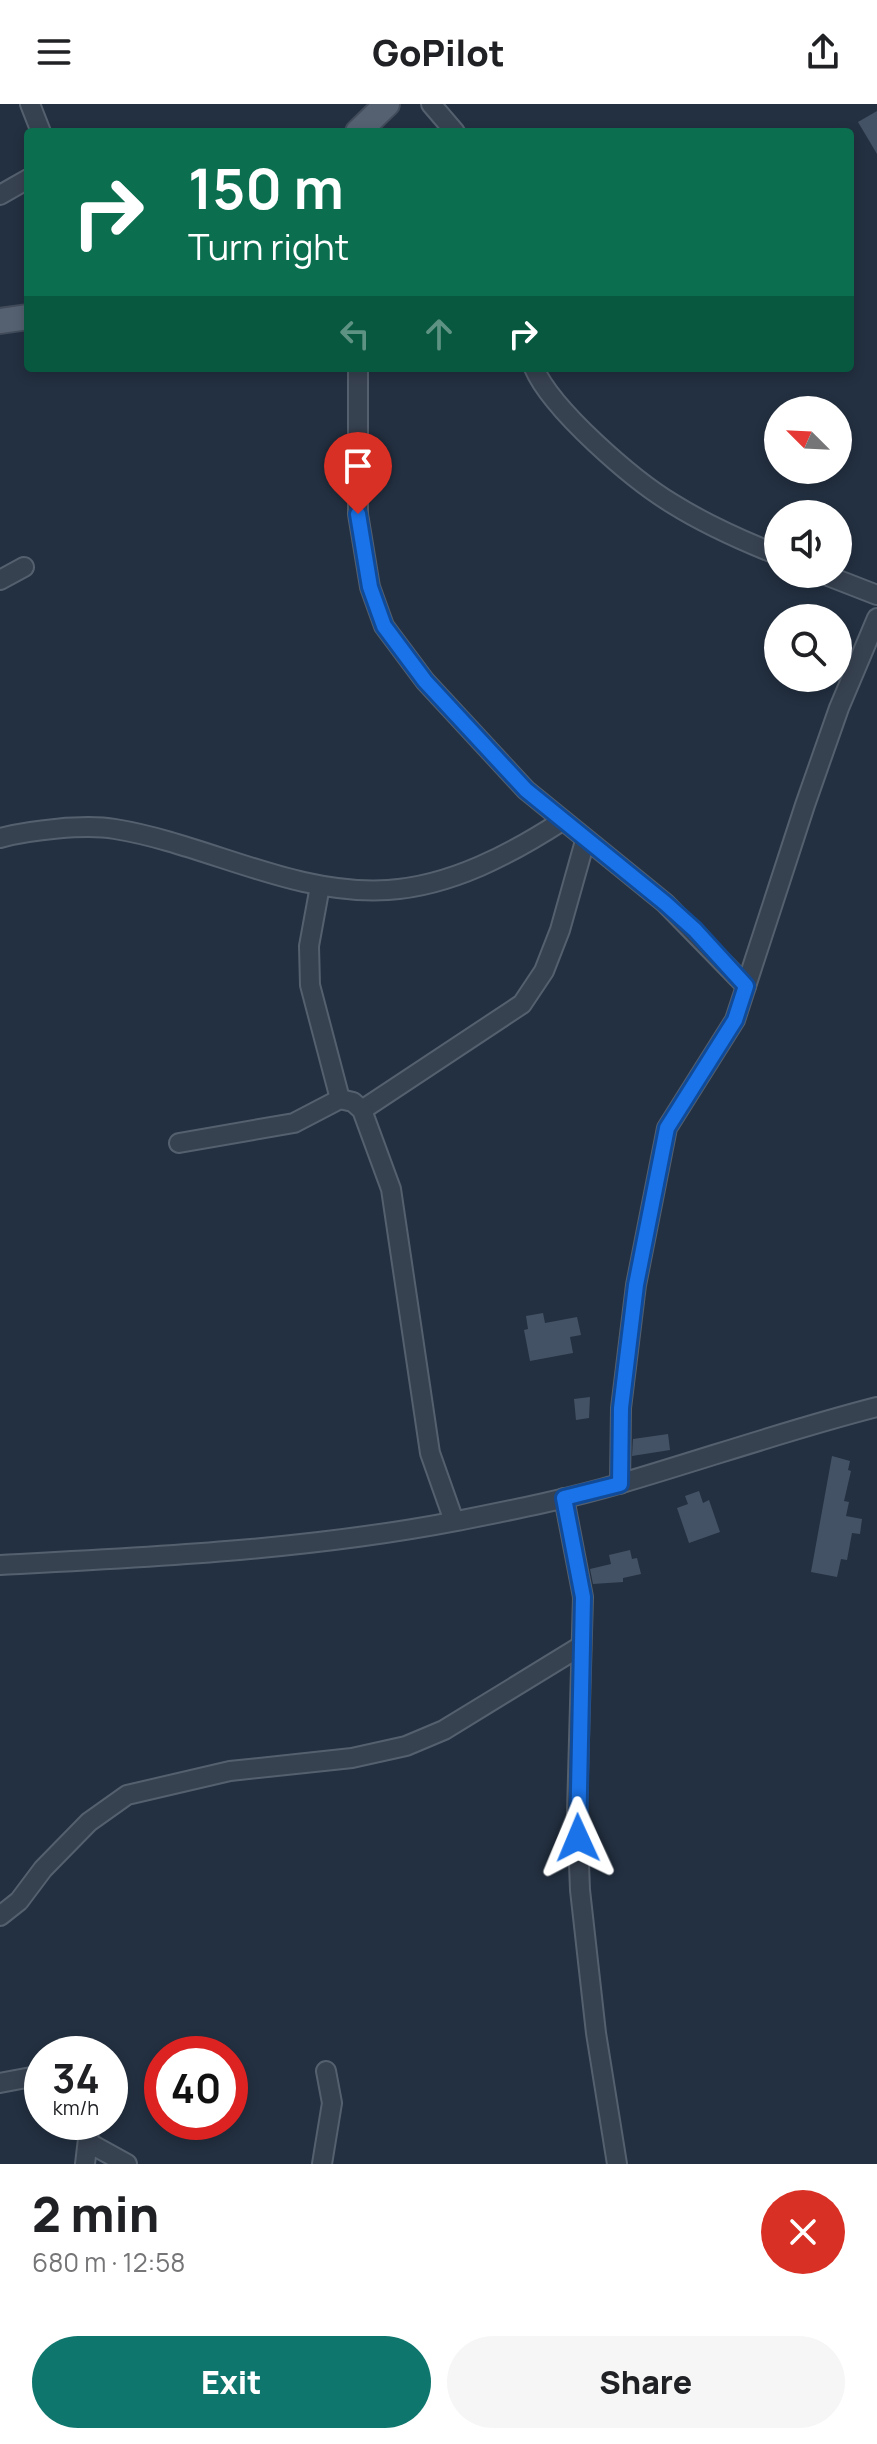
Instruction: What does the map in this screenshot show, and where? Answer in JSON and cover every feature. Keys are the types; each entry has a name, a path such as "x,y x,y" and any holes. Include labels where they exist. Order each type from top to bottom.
{"main road":[{"path":"362,128 387,104"},
{"path":"0,321 24,318"}],"street":[{"path":"30,104 39,128"},
{"path":"431,104 452,128"},
{"path":"0,195 24,181"},
{"path":"358,372 358,514 370,587 384,626 425,681 526,790 675,912 746,986"},
{"path":"536,372 559,408 611,456 673,504 764,548"},
{"path":"0,580 24,567"},
{"path":"852,585 877,595"},
{"path":"620,1484 621,1408 636,1285 667,1128 735,1020 839,708 877,618"},
{"path":"0,838 61,830 111,829 144,835 320,886 389,890 434,883 508,853 562,821"},
{"path":"362,1110 522,1004 544,971 560,930 585,841"},
{"path":"320,886 309,946 310,985 340,1099"},
{"path":"179,1143 294,1123 340,1099 353,1102 362,1110 391,1189 430,1453 454,1521"},
{"path":"0,1565 126,1561 256,1550 454,1521 620,1484 804,1426 877,1407"},
{"path":"564,1498 583,1597 577,1812 580,1890 596,2033 617,2164"},
{"path":"0,1916 19,1901 43,1869 89,1822 127,1795 230,1771 352,1758 406,1746 444,1730 581,1646"},
{"path":"322,2164 332,2103 326,2071"},
{"path":"0,2083 24,2078"},
{"path":"85,2164 89,2140"},
{"path":"89,2143 127,2164"}],"building":[{"path":"877,111 877,154 858,122"},
{"path":"543,1313 545,1323 577,1317 581,1335 570,1337 573,1353 530,1361 524,1330 528,1329 526,1316"},
{"path":"590,1397 589,1418 576,1420 574,1399"},
{"path":"668,1434 670,1450 632,1456 633,1439"},
{"path":"832,1456 850,1461 848,1470 851,1471 844,1501 849,1502 846,1516 862,1519 860,1534 852,1533 847,1560 841,1559 837,1577 811,1572"},
{"path":"699,1491 703,1503 709,1500 720,1532 689,1543 677,1508 688,1504 685,1496"},
{"path":"630,1550 632,1559 637,1558 641,1574 623,1578 623,1582 593,1584 590,1569 611,1564 609,1555"}],"route":[{"path":"358,514 370,587 384,626 425,681 526,790 665,903 695,930 746,986 735,1020 672,1115 667,1128 636,1285 621,1408 620,1484 564,1498 583,1597 578,1838"}]}
